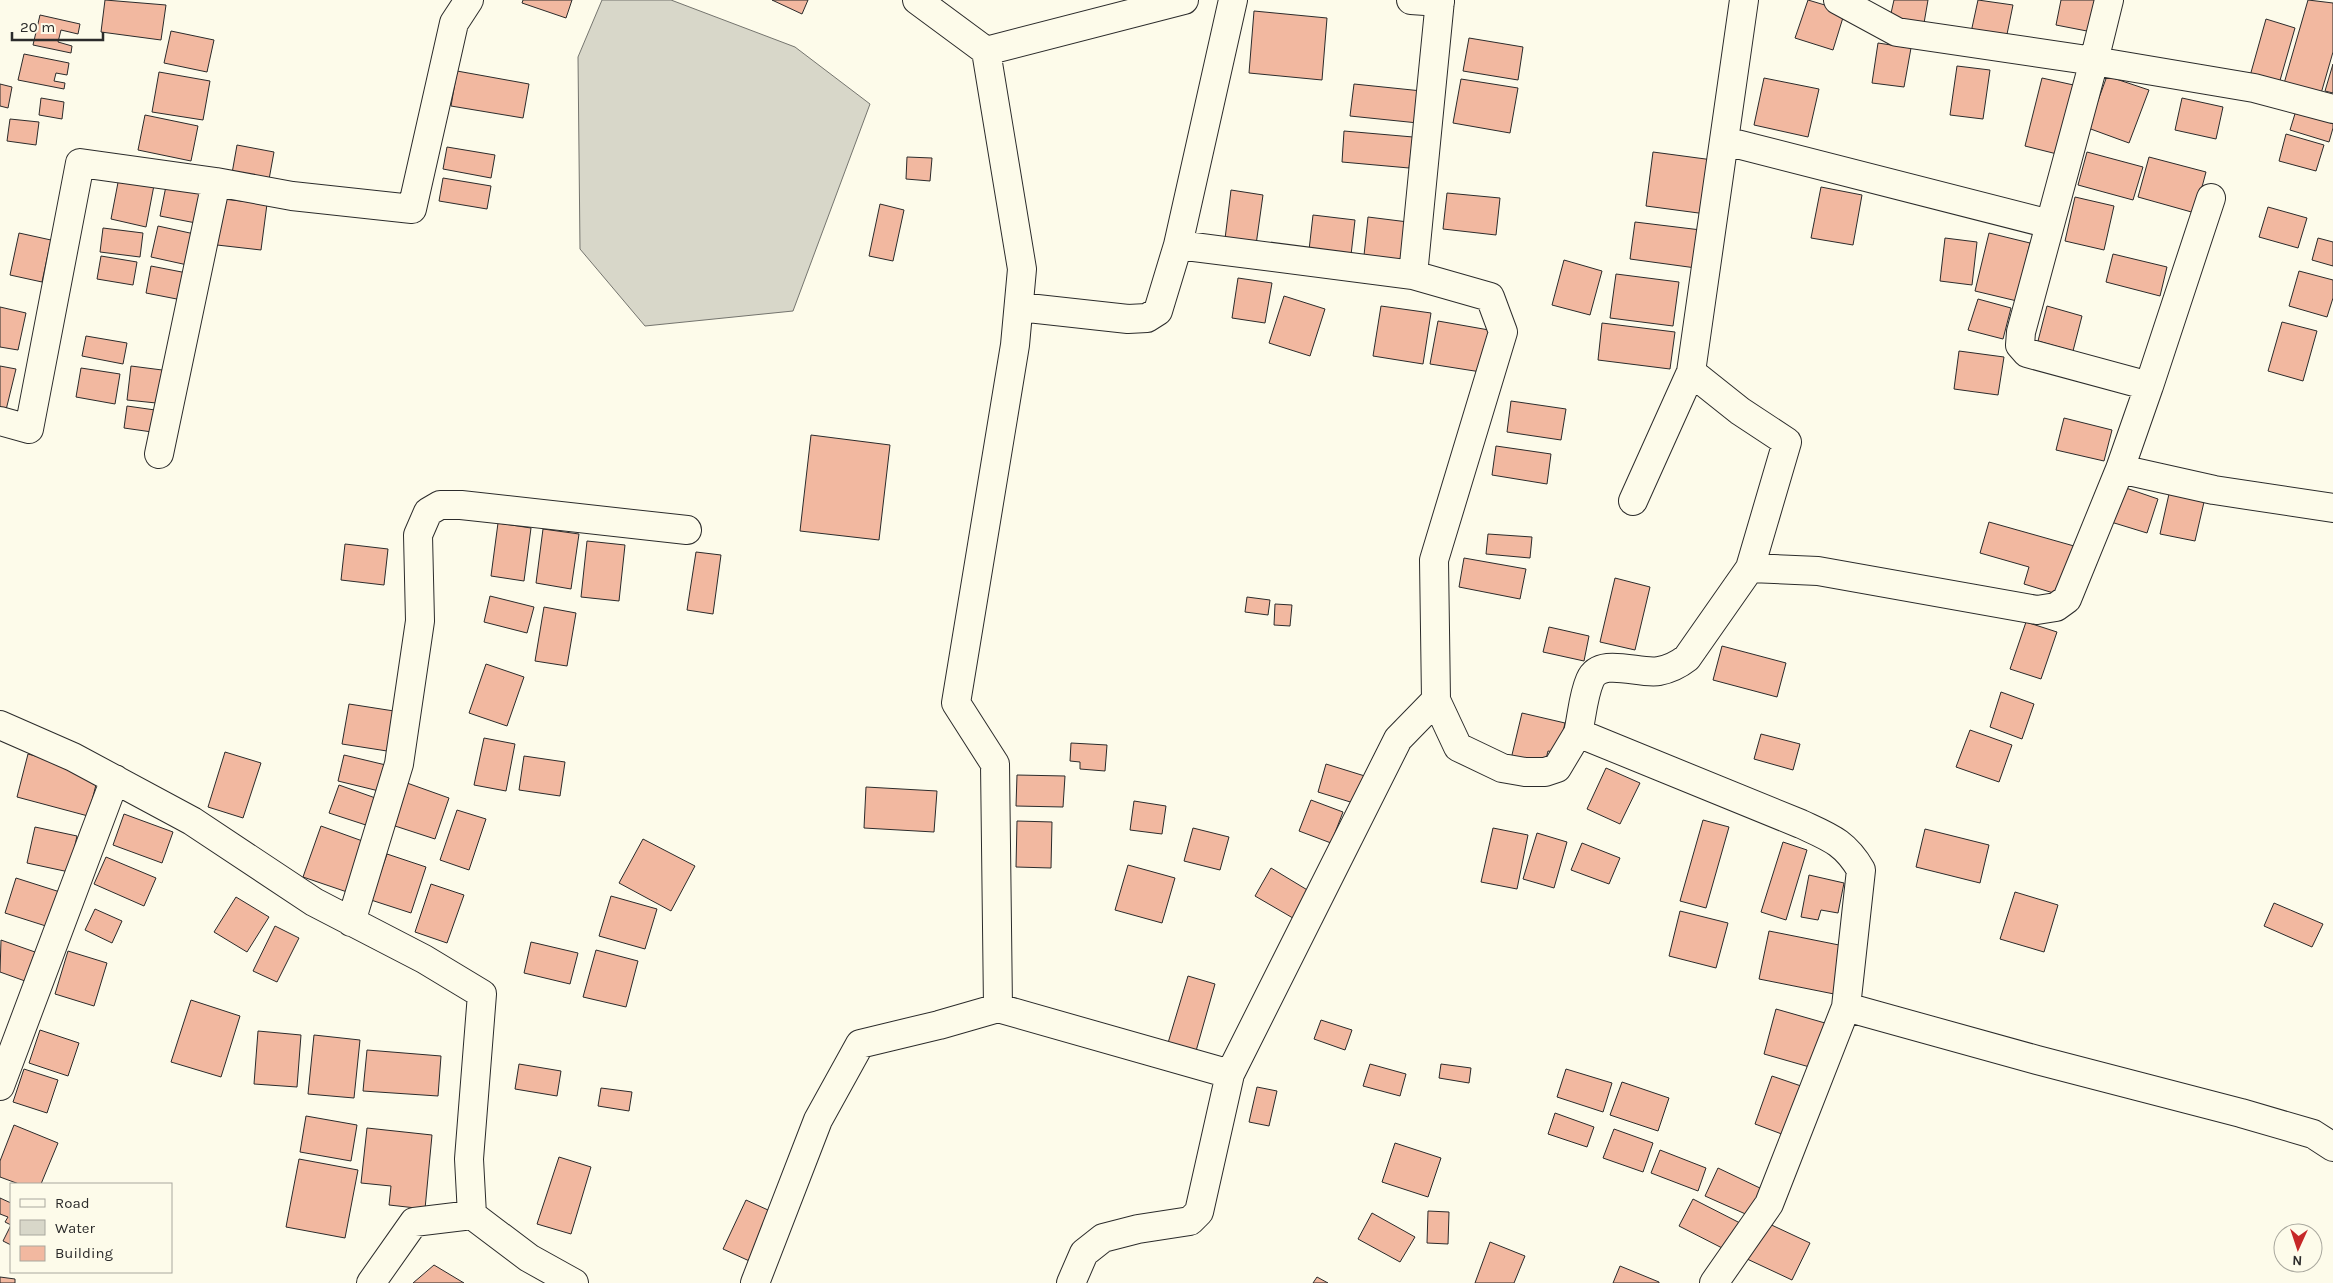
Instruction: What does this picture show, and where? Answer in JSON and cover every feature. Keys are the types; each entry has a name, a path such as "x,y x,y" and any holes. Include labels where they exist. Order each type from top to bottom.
{"street":[{"path":"0,421 29,429 80,163 216,182 292,196 412,209 454,22 469,0"},
{"path":"917,0 986,51 1022,269 1014,355 956,703 995,764 998,1008"},
{"path":"986,51 1184,0"},
{"path":"1019,307 1128,319 1147,318 1158,311 1178,245 1233,0"},
{"path":"1411,0 1440,1 1413,276"},
{"path":"1633,501 1691,372 1744,0"},
{"path":"1838,0 1897,32 2094,61 2254,88 2333,108"},
{"path":"2109,0 2021,332 2020,345 2028,353 2149,386"},
{"path":"1725,141 2050,224"},
{"path":"159,454 216,182"},
{"path":"1750,568 1818,571 2037,610 2056,607 2067,599 2120,469 2211,198"},
{"path":"1178,245 1413,276 1490,297 1503,332 1434,560 1436,700 1458,747 1502,768 1525,772 1546,772 1558,768 1578,733 1590,678 1607,668 1657,672 1675,667 1687,658 1750,568 1787,442 1740,411 1691,372"},
{"path":"2120,469 2214,490 2333,508"},
{"path":"351,922 399,764 420,621 418,536 428,512 440,505 461,505 687,530"},
{"path":"1071,1283 1084,1253 1103,1238 1138,1229 1190,1220 1199,1212 1230,1074 1398,739 1436,700"},
{"path":"0,725 73,757 192,821 314,902 424,959 482,994 468,1159 472,1215"},
{"path":"1578,733 1831,838 1851,852 1861,870 1846,1007 1769,1204 1714,1283"},
{"path":"0,1086 115,779"},
{"path":"1846,1007 2037,1060 2241,1113 2313,1134 2333,1147"},
{"path":"755,1283 818,1120 860,1044 939,1025 998,1008 1230,1074"},
{"path":"371,1283 414,1222 472,1215 529,1258 572,1282"}],"water":[{"path":"602,0 671,0 795,47 870,104 793,311 645,326 580,249 578,57"}],"building":[{"path":"105,0 166,5 161,40 101,32"},
{"path":"523,0 572,0 566,18 522,3"},
{"path":"772,0 808,0 802,14"},
{"path":"1808,0 1845,11 1833,50 1795,38"},
{"path":"1894,0 1928,0 1923,29 1889,22"},
{"path":"1978,0 2013,5 2005,44 1970,37"},
{"path":"2061,0 2099,0 2092,32 2056,25"},
{"path":"2308,0 2333,3 2333,52 2320,97 2283,87"},
{"path":"1254,11 1327,18 1322,80 1249,73"},
{"path":"40,15 80,24 78,34 61,30 58,42 72,46 71,53 33,45"},
{"path":"2266,19 2295,28 2279,84 2250,76"},
{"path":"171,31 214,40 207,72 164,63"},
{"path":"1469,38 1523,47 1518,80 1463,71"},
{"path":"1878,43 1911,48 1904,87 1872,83"},
{"path":"24,54 69,63 67,75 56,73 54,81 65,83 64,89 18,80"},
{"path":"2333,64 2333,93 2325,91"},
{"path":"1957,66 1990,70 1983,119 1950,115"},
{"path":"457,71 529,84 523,118 451,106"},
{"path":"159,72 210,81 203,120 152,112"},
{"path":"2107,76 2149,90 2129,143 2088,128"},
{"path":"1764,78 1819,89 1808,137 1754,125"},
{"path":"2042,78 2078,86 2061,155 2025,146"},
{"path":"1461,79 1518,88 1510,133 1453,123"},
{"path":"0,84 12,87 8,108 0,106"},
{"path":"1354,84 1422,91 1418,123 1350,116"},
{"path":"41,98 64,102 62,119 39,115"},
{"path":"2182,98 2223,107 2216,139 2175,130"},
{"path":"2298,104 2333,115 2333,128 2329,142 2290,130"},
{"path":"145,115 198,126 191,161 138,150"},
{"path":"10,119 39,122 36,145 7,141"},
{"path":"1344,131 1413,137 1409,168 1342,162"},
{"path":"2286,134 2324,145 2316,171 2279,161"},
{"path":"237,145 274,152 268,185 231,179"},
{"path":"447,147 495,155 491,178 443,169"},
{"path":"1653,152 1713,160 1706,214 1646,206"},
{"path":"2087,152 2143,167 2133,200 2078,185"},
{"path":"907,157 932,158 930,181 906,179"},
{"path":"2149,157 2206,172 2195,213 2138,197"},
{"path":"120,172 155,180 146,227 111,219"},
{"path":"443,178 491,186 487,209 439,201"},
{"path":"167,181 208,189 201,224 160,216"},
{"path":"1821,187 1862,195 1853,245 1811,238"},
{"path":"1231,190 1263,195 1255,252 1224,247"},
{"path":"1447,193 1500,198 1496,235 1443,229"},
{"path":"2075,197 2114,206 2104,250 2065,241"},
{"path":"223,199 267,204 261,250 217,245"},
{"path":"880,204 904,210 893,261 869,256"},
{"path":"2268,207 2307,218 2298,248 2259,237"},
{"path":"1313,215 1355,220 1350,264 1308,259"},
{"path":"1368,217 1408,222 1403,269 1363,265"},
{"path":"1635,222 1701,230 1696,268 1630,259"},
{"path":"158,226 199,235 192,266 151,257"},
{"path":"103,228 143,233 140,257 100,252"},
{"path":"19,233 51,240 42,282 10,275"},
{"path":"1989,233 2030,243 2017,301 1975,291"},
{"path":"1945,238 1977,242 1972,285 1940,281"},
{"path":"2318,238 2333,242 2333,266 2312,260"},
{"path":"2113,254 2167,267 2160,296 2106,282"},
{"path":"101,256 137,262 133,285 97,279"},
{"path":"1564,260 1602,271 1590,315 1552,305"},
{"path":"151,266 192,274 187,301 146,293"},
{"path":"2299,271 2333,280 2333,298 2327,317 2289,306"},
{"path":"1616,274 1679,282 1673,326 1610,318"},
{"path":"1238,278 1272,283 1265,323 1232,318"},
{"path":"1284,296 1325,309 1310,356 1269,343"},
{"path":"1978,299 2011,308 2003,339 1968,330"},
{"path":"1381,306 1431,313 1423,364 1373,356"},
{"path":"2047,306 2082,316 2073,351 2038,341"},
{"path":"0,307 26,313 18,350 0,347"},
{"path":"1438,321 1489,330 1481,372 1430,364"},
{"path":"2282,322 2317,331 2303,381 2268,371"},
{"path":"1602,323 1675,332 1670,369 1598,360"},
{"path":"86,336 127,343 123,364 82,356"},
{"path":"1959,351 2004,357 1998,395 1954,389"},
{"path":"0,366 16,369 6,410 0,408"},
{"path":"131,366 170,371 166,404 127,400"},
{"path":"81,368 120,374 115,404 76,397"},
{"path":"1511,401 1566,409 1561,440 1507,432"},
{"path":"127,406 162,411 159,433 124,428"},
{"path":"2064,418 2112,430 2104,461 2056,450"},
{"path":"811,435 890,445 879,540 800,531"},
{"path":"1496,446 1551,454 1547,484 1492,475"},
{"path":"2123,487 2158,499 2147,533 2111,522"},
{"path":"2169,494 2204,502 2195,541 2160,534"},
{"path":"1989,522 2074,546 2060,595 2024,584 2029,567 1980,553"},
{"path":"498,523 531,528 524,581 491,576"},
{"path":"543,529 579,534 571,589 536,583"},
{"path":"1488,534 1532,537 1530,558 1486,554"},
{"path":"587,541 625,545 619,601 581,597"},
{"path":"345,544 388,549 384,585 341,580"},
{"path":"696,552 721,555 713,614 687,610"},
{"path":"1464,558 1526,569 1520,599 1459,587"},
{"path":"1615,578 1650,587 1635,650 1600,642"},
{"path":"490,596 534,607 527,633 484,622"},
{"path":"1247,597 1270,600 1268,615 1245,612"},
{"path":"1275,604 1292,605 1290,626 1274,625"},
{"path":"544,607 576,613 567,666 535,661"},
{"path":"2026,622 2057,632 2041,679 2010,669"},
{"path":"1549,627 1589,636 1584,661 1543,652"},
{"path":"1722,646 1786,663 1777,697 1713,680"},
{"path":"486,664 524,677 507,726 469,713"},
{"path":"2001,692 2034,704 2022,739 1990,727"},
{"path":"349,704 394,711 387,751 342,744"},
{"path":"1522,713 1565,723 1558,753 1548,751 1544,767 1511,759"},
{"path":"1970,730 2012,745 1999,782 1956,767"},
{"path":"1761,734 1800,744 1793,770 1754,759"},
{"path":"484,738 515,744 506,791 474,785"},
{"path":"1071,743 1107,745 1105,771 1080,769 1080,762 1070,761"},
{"path":"225,752 261,763 243,818 208,807"},
{"path":"28,754 99,773 88,816 17,797"},
{"path":"344,755 390,766 383,792 338,781"},
{"path":"524,756 565,762 560,796 519,790"},
{"path":"1326,764 1368,777 1360,805 1318,792"},
{"path":"1606,768 1640,783 1620,824 1587,809"},
{"path":"1017,775 1065,776 1063,807 1016,806"},
{"path":"407,783 449,798 435,839 392,825"},
{"path":"339,785 381,800 372,827 329,813"},
{"path":"866,787 937,791 934,832 864,828"},
{"path":"1311,800 1343,812 1331,843 1299,831"},
{"path":"1134,801 1166,806 1162,834 1130,830"},
{"path":"457,810 486,819 469,870 440,860"},
{"path":"124,814 173,832 162,863 113,845"},
{"path":"1703,820 1729,827 1706,908 1680,901"},
{"path":"1017,821 1052,822 1051,868 1016,867"},
{"path":"321,826 368,843 350,893 303,877"},
{"path":"35,827 77,836 69,872 27,863"},
{"path":"1193,828 1229,837 1220,870 1184,861"},
{"path":"1493,828 1528,835 1517,889 1481,882"},
{"path":"1925,829 1989,845 1980,883 1916,867"},
{"path":"1537,833 1567,842 1554,888 1523,879"},
{"path":"643,839 695,866 671,911 619,883"},
{"path":"1783,842 1807,850 1786,920 1761,912"},
{"path":"1582,843 1620,858 1609,884 1571,870"},
{"path":"387,854 426,867 411,913 371,900"},
{"path":"106,857 156,878 144,906 94,884"},
{"path":"1128,865 1175,878 1162,923 1115,910"},
{"path":"1271,868 1314,894 1298,921 1255,896"},
{"path":"1809,875 1844,883 1838,913 1821,910 1818,920 1801,917"},
{"path":"16,878 60,892 49,927 5,913"},
{"path":"431,884 464,895 447,943 415,932"},
{"path":"2015,892 2058,905 2044,952 2000,939"},
{"path":"611,896 657,909 645,949 599,936"},
{"path":"236,897 269,917 247,952 214,932"},
{"path":"2274,903 2323,924 2312,947 2264,926"},
{"path":"95,909 122,921 112,943 85,930"},
{"path":"1680,911 1728,923 1716,968 1669,956"},
{"path":"275,926 299,938 277,982 253,971"},
{"path":"1769,931 1844,946 1834,994 1759,979"},
{"path":"1,940 35,952 25,981 0,972"},
{"path":"531,942 578,953 570,984 524,973"},
{"path":"596,950 638,961 626,1007 583,997"},
{"path":"68,951 107,963 94,1006 55,994"},
{"path":"1188,976 1215,984 1196,1051 1168,1043"},
{"path":"191,1000 240,1016 221,1077 171,1062"},
{"path":"1776,1009 1825,1023 1813,1068 1764,1054"},
{"path":"1321,1020 1352,1030 1345,1050 1314,1039"},
{"path":"40,1030 79,1043 68,1076 29,1063"},
{"path":"258,1031 301,1035 297,1087 254,1084"},
{"path":"314,1035 360,1040 354,1098 308,1094"},
{"path":"367,1050 441,1056 438,1096 363,1091"},
{"path":"519,1064 561,1071 557,1096 515,1089"},
{"path":"1370,1064 1406,1074 1400,1096 1363,1086"},
{"path":"1441,1064 1471,1068 1469,1083 1439,1078"},
{"path":"24,1069 58,1080 47,1113 13,1102"},
{"path":"1566,1069 1612,1083 1603,1112 1557,1097"},
{"path":"1772,1076 1804,1087 1787,1136 1755,1124"},
{"path":"1622,1082 1669,1098 1658,1131 1610,1115"},
{"path":"1257,1087 1277,1091 1269,1126 1249,1122"},
{"path":"601,1088 632,1092 629,1111 598,1106"},
{"path":"1555,1113 1594,1127 1587,1147 1548,1134"},
{"path":"306,1116 357,1125 351,1161 300,1152"},
{"path":"14,1125 58,1143 41,1183 16,1183 0,1177 0,1161"},
{"path":"367,1128 432,1135 425,1209 389,1205 391,1186 361,1183"},
{"path":"1614,1129 1653,1143 1643,1172 1603,1158"},
{"path":"1395,1143 1441,1158 1428,1197 1382,1182"},
{"path":"1660,1150 1706,1168 1698,1191 1651,1173"},
{"path":"559,1157 591,1167 571,1234 537,1224"},
{"path":"299,1159 358,1170 345,1238 286,1227"},
{"path":"1718,1168 1762,1189 1750,1216 1705,1196"},
{"path":"0,1198 10,1203 10,1224 5,1222 8,1217 0,1214"},
{"path":"1693,1199 1740,1223 1726,1250 1679,1226"},
{"path":"746,1200 779,1215 756,1264 723,1249"},
{"path":"1428,1211 1449,1212 1448,1244 1427,1243"},
{"path":"1372,1213 1415,1237 1400,1262 1358,1239"},
{"path":"1763,1221 1810,1243 1792,1280 1745,1258"},
{"path":"10,1227 10,1244 3,1241"},
{"path":"1490,1242 1525,1256 1514,1283 1475,1283"},
{"path":"434,1265 464,1283 413,1283"},
{"path":"1620,1266 1659,1282 1659,1283 1613,1283"},
{"path":"0,1277 15,1279 15,1283 0,1283"},
{"path":"1317,1277 1328,1283 1313,1283"}]}
